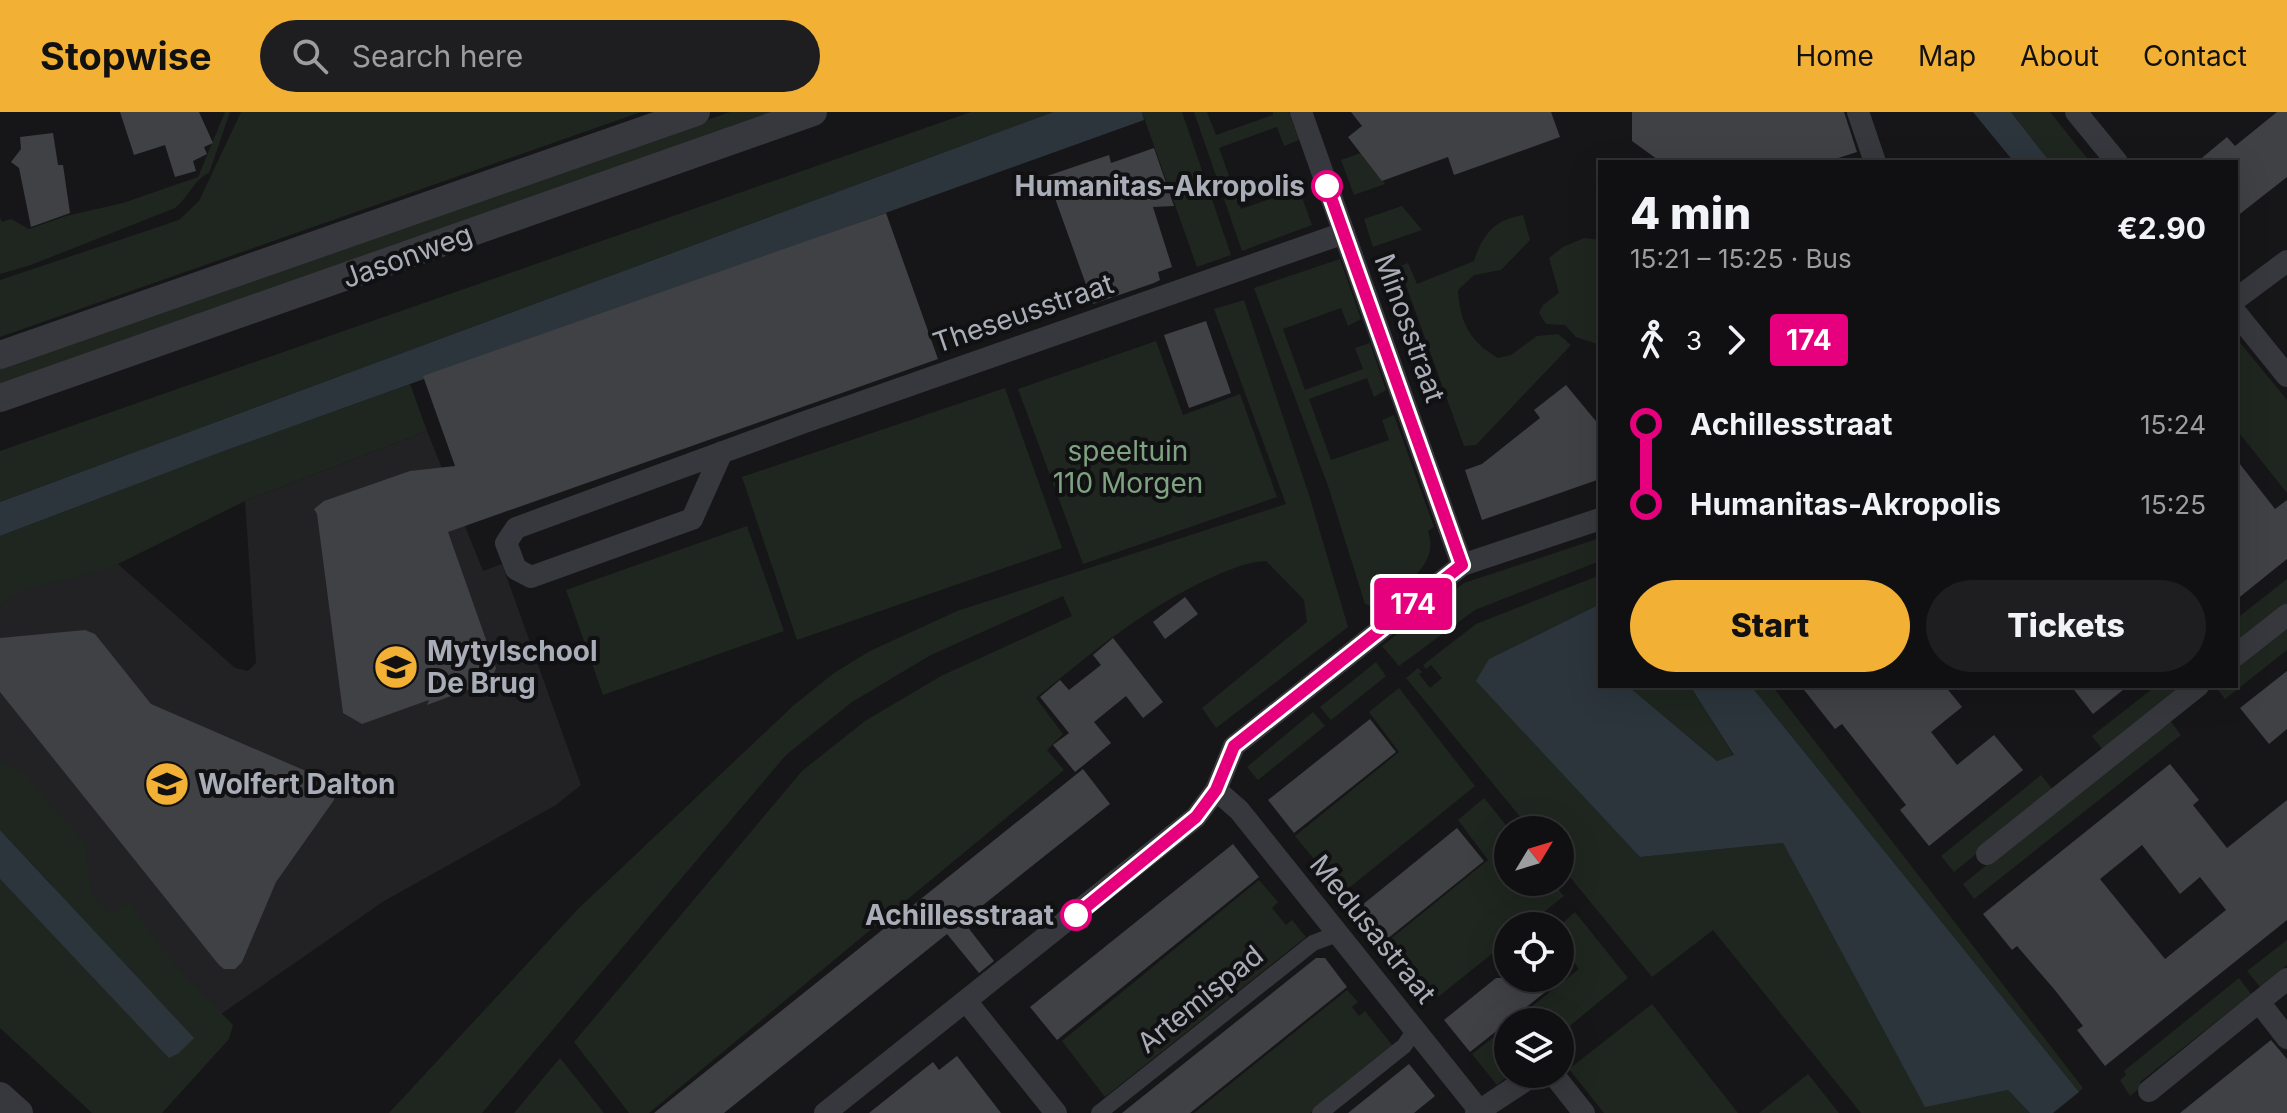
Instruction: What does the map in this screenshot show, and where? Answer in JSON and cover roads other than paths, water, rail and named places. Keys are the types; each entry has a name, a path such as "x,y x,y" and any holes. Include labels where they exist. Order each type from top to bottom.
{"street":[{"name":"Jasonweg","path":"0,355 696,112"},
{"name":"Jasonweg","path":"0,398 813,112"},
{"name":"Minosstraat","path":"1301,112 1462,565"},
{"path":"1858,112 1874,160"},
{"path":"2076,112 2115,160"},
{"name":"Theseusstraat","path":"722,452 692,519 531,577 516,569 506,543 516,528 722,452 1344,233"},
{"path":"2238,298 2287,261"},
{"path":"2238,315 2287,376"},
{"path":"825,1113 1196,817 1216,790 1234,746 1462,565 1598,520"},
{"path":"2238,653 2287,615"},
{"path":"1987,854 2195,688"},
{"name":"Medusastraat","path":"1216,790 1239,810 1478,1112"},
{"name":"Artemispad","path":"1099,1113 1313,943 1337,934"},
{"path":"2149,1091 2287,979"},
{"path":"966,1001 1056,1113"},
{"path":"2259,1002 2287,1038"},
{"path":"1320,1113 1404,1046 1415,1030"},
{"path":"1478,1112 1514,1088"},
{"path":"1564,1088 1584,1113"},
{"path":"0,1096 19,1113"}],"place":[{"name":"Humanitas-Akropolis","path":"1327,186"},
{"name":"Mytylschool De Brug","path":"396,667"},
{"name":"Wolfert Dalton","path":"167,784"},
{"name":"Achillesstraat","path":"1076,915"}],"park label":[{"name":"speeltuin 110 Morgen","path":"1128,467"}]}
